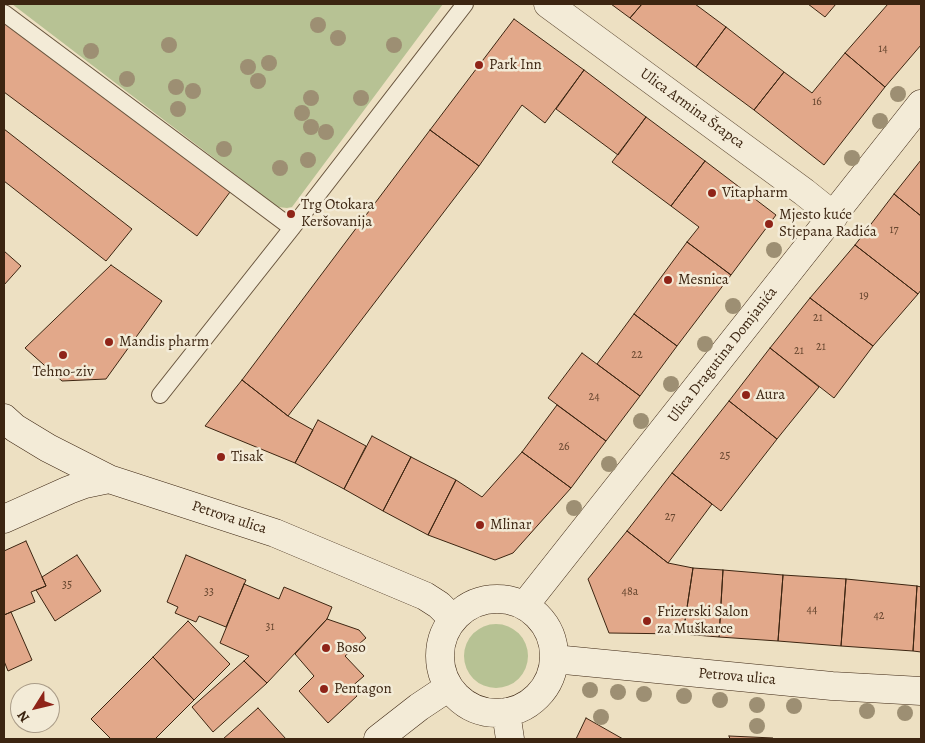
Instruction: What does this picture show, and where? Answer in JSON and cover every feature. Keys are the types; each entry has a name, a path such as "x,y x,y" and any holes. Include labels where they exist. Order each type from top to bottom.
{"main road":[{"name":"Ulica Armina Šrapca","path":"548,4 834,216"},
{"name":"Ulica Dragutina Domjanića","path":"524,606 921,104"},
{"name":"Petrova ulica","path":"4,418 16,428 48,448 109,479 275,533 425,596 439,605 453,619"},
{"path":"4,519 85,484 109,479"},
{"path":"488,600 510,601 524,606 537,616 546,627 551,639 554,659 547,684 538,695 521,708 506,712 482,712 461,701 449,687 443,676 440,653 442,641 453,619 462,610 473,604 488,600"},
{"name":"Petrova ulica","path":"554,659 832,686 921,691"},
{"path":"378,739 419,707 449,687"},
{"path":"506,712 510,739"}],"lane":[{"path":"160,395 465,4"},
{"path":"4,13 292,228"}],"green space":[{"path":"12,4 443,4 292,207 287,208 278,207"},
{"path":"496,624 508,627 519,633 525,644 528,656 525,668 519,679 508,685 496,688 484,685 473,679 467,668 464,656 467,644 473,633 484,627"}],"building":[{"path":"611,4 642,4 630,18"},
{"path":"642,4 695,4 726,27 696,67 630,18"},
{"path":"808,4 836,4 825,17"},
{"path":"888,4 921,4 921,45 885,87 845,53"},
{"path":"514,19 584,70 545,123 522,105 479,166 430,130"},
{"path":"4,22 230,192 197,236 4,92"},
{"path":"726,27 784,72 754,110 696,67"},
{"path":"845,53 885,87 824,165 754,110 784,72 812,93"},
{"path":"584,70 646,117 618,155 556,109"},
{"path":"646,117 705,161 671,206 612,162"},
{"path":"4,129 132,229 106,261 4,181"},
{"path":"430,130 479,166 288,416 242,380"},
{"path":"921,160 921,216 894,194"},
{"path":"705,161 776,215 731,275 687,242 699,227 671,206"},
{"path":"894,194 921,216 921,290 918,294 855,245"},
{"path":"687,242 731,275 677,346 634,314"},
{"path":"855,245 918,294 873,346 810,298"},
{"path":"4,251 21,266 4,285"},
{"path":"111,265 162,301 106,379 62,381 25,348"},
{"path":"810,298 873,346 834,398 770,348"},
{"path":"634,314 677,346 640,396 597,364"},
{"path":"770,348 819,387 777,439 729,401"},
{"path":"582,353 640,396 606,441 548,398"},
{"path":"242,380 288,416 313,430 295,463 205,426"},
{"path":"729,401 777,439 721,511 672,473"},
{"path":"557,405 606,441 571,488 522,452"},
{"path":"318,420 366,446 344,489 295,463"},
{"path":"372,436 411,457 383,511 344,489"},
{"path":"522,452 571,488 513,553 495,560 428,535 456,480 482,497"},
{"path":"411,457 456,480 428,535 383,511"},
{"path":"672,473 712,504 668,563 627,531"},
{"path":"627,531 668,563 693,568 683,634 609,633 588,579"},
{"path":"26,541 46,586 31,592 35,602 4,615 4,551"},
{"path":"77,555 101,591 55,621 36,590 46,586 42,577"},
{"path":"186,555 246,580 226,627 199,616 196,622 175,613 178,607 167,602"},
{"path":"693,568 723,570 719,637 683,634"},
{"path":"723,570 783,575 778,641 719,637"},
{"path":"783,575 846,579 841,646 778,641"},
{"path":"846,579 917,586 913,651 841,646"},
{"path":"244,584 279,599 284,587 332,607 327,619 267,683 244,661 249,656 220,643"},
{"path":"917,586 921,587 921,652 913,651"},
{"path":"11,612 32,660 8,671 4,661 4,615"},
{"path":"327,619 359,630 366,638 345,656 364,676 350,688 357,696 328,723 299,691 314,676 295,654"},
{"path":"188,621 230,664 194,700 153,657"},
{"path":"153,657 194,700 155,739 111,739 91,719"},
{"path":"244,661 267,683 213,732 192,707"},
{"path":"258,708 286,739 223,739"},
{"path":"586,718 623,739 576,739"},
{"path":"729,736 773,738 773,739 730,739"}],"place":[{"name":"Park Inn","path":"479,65"},
{"name":"Vitapharm","path":"712,193"},
{"name":"Trg Otokara Keršovanija","path":"291,214"},
{"name":"Mjesto kuće Stjepana Radića","path":"769,224"},
{"name":"Mesnica","path":"668,280"},
{"name":"Mandis pharm","path":"109,342"},
{"name":"Tehno-ziv","path":"63,355"},
{"name":"Aura","path":"746,395"},
{"name":"Tisak","path":"221,457"},
{"name":"Mlinar","path":"480,525"},
{"name":"Frizerski Salon za Muškarce","path":"647,621"},
{"name":"Boso","path":"326,648"},
{"name":"Pentagon","path":"324,689"}]}
